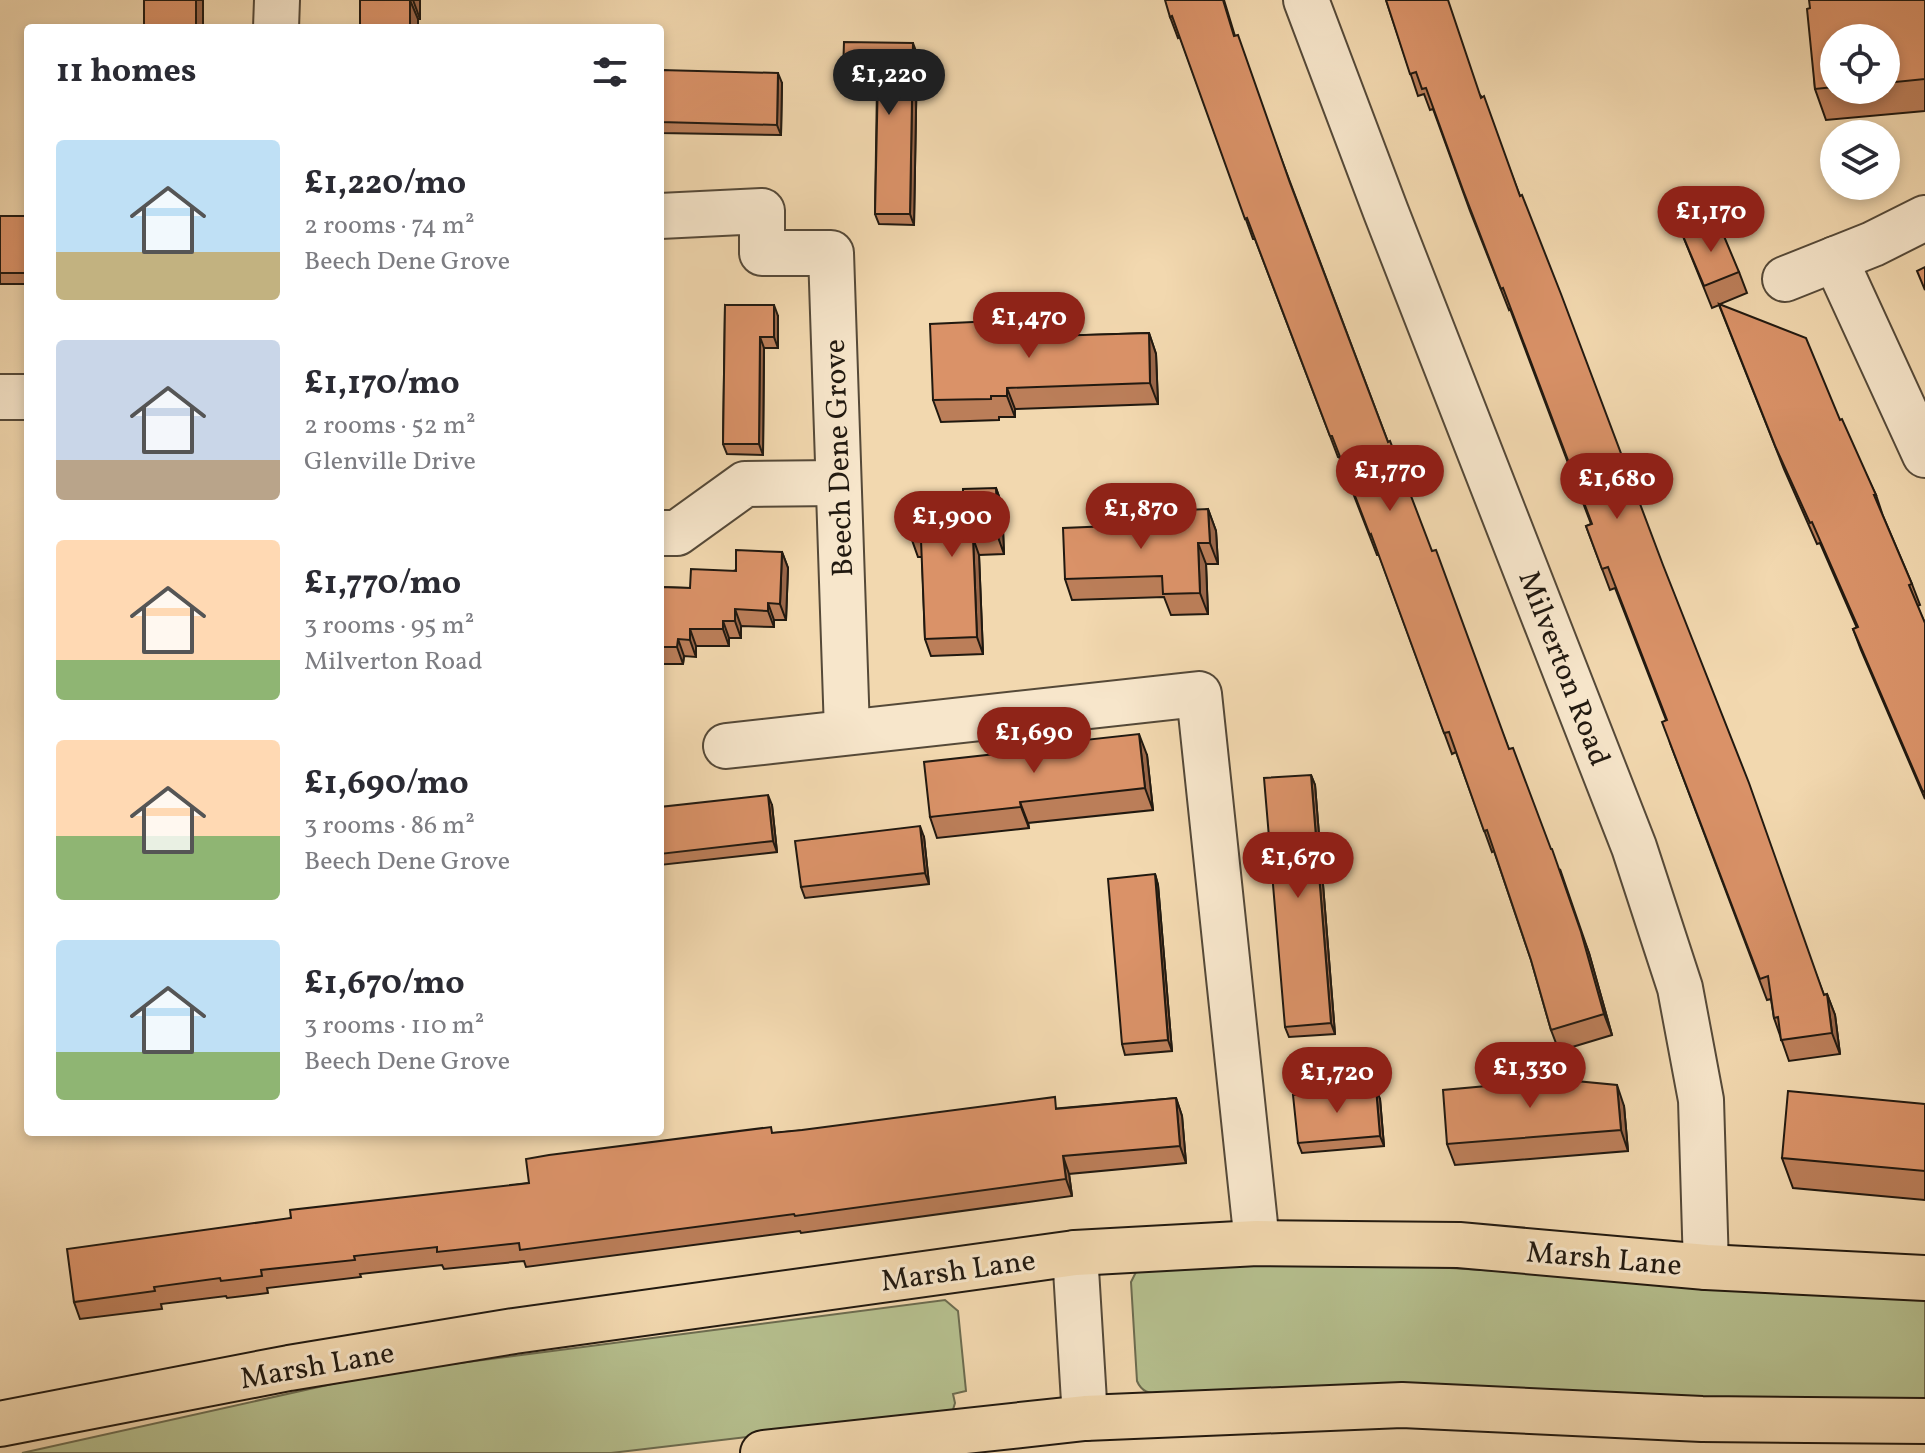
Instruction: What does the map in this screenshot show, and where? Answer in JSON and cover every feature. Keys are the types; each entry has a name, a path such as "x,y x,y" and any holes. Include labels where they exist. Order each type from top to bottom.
{"main road":[{"name":"Marsh Lane","path":"0,1424 289,1368 514,1331 1075,1253 1257,1243 1459,1245 1706,1267 1925,1278"},
{"path":"763,1453 1085,1418 1402,1405 1702,1419 1925,1421"}],"street":[{"path":"276,24 277,0"},
{"name":"Milverton Road","path":"1306,0 1634,847 1680,988 1701,1100 1706,1267"},
{"name":"Beech Dene Grove","path":"664,216 762,211 762,253 831,253 847,731"},
{"path":"1785,279 1925,218"},
{"path":"1854,251 1925,455"},
{"path":"0,397 24,397"},
{"path":"664,533 677,533 745,484 838,483"},
{"path":"726,746 1199,694 1257,1243"},
{"path":"1075,1253 1085,1418"}],"green space":[{"path":"1354,1262 1925,1295 1925,1404 1162,1394 1147,1392 1139,1385 1131,1282 1136,1272 1145,1267"},
{"path":"945,1300 958,1311 966,1391 953,1394 955,1403 952,1413 611,1453 22,1453 405,1370"}],"building":[{"path":"144,0 196,0 196,24 144,24"},
{"path":"360,0 410,0 410,24 360,24"},
{"path":"1165,0 1223,0 1388,442 1432,551 1436,550 1509,749 1513,748 1552,849 1581,932 1604,1014 1551,1030 1487,830 1484,831 1449,732 1444,733 1371,534 1245,219"},
{"path":"1386,0 1448,0 1481,98 1484,96 1520,196 1561,294 1749,783 1824,995 1827,994 1832,1033 1781,1040 1778,1017 1774,1018 1768,976 1760,979 1662,722 1667,720 1608,567 1602,569 1586,526 1592,524 1503,288 1426,88 1422,89 1416,72 1410,74"},
{"path":"1809,0 1925,0 1925,79 1900,82 1900,24 1820,24 1820,88 1815,89 1807,9 1810,8"},
{"path":"844,42 913,43 910,214 875,214 878,75 843,74"},
{"path":"664,70 778,73 777,125 664,122"},
{"path":"0,216 24,216 24,273 0,273"},
{"path":"1718,222 1739,272 1704,286 1683,236"},
{"path":"1925,267 1925,290 1917,271"},
{"path":"1719,304 1806,338 1876,495 1925,623 1923,792 1853,629 1858,627 1776,448"},
{"path":"725,305 774,305 774,337 760,337 759,444 723,444"},
{"path":"1017,320 1017,337 1149,333 1150,383 1007,388 1007,396 991,396 991,399 933,400 930,324"},
{"path":"996,488 998,537 973,538 977,637 925,639 921,540 912,540 910,503 963,501 963,489"},
{"path":"1208,509 1210,543 1198,543 1200,593 1163,594 1162,576 1065,579 1063,528 1160,524 1160,511"},
{"path":"736,550 782,552 780,604 768,603 768,611 735,609 735,621 723,621 723,629 690,629 690,640 678,639 677,647 664,647 664,587 690,588 691,569 736,571"},
{"path":"1139,734 1145,788 1020,802 1021,807 930,817 924,762"},
{"path":"1311,775 1331,1023 1285,1027 1264,778"},
{"path":"768,795 773,841 664,854 664,807"},
{"path":"920,826 925,873 801,887 795,841"},
{"path":"1155,874 1168,1040 1122,1044 1108,879"},
{"path":"1575,1078 1576,1081 1617,1085 1621,1130 1447,1144 1443,1090"},
{"path":"1376,1088 1380,1136 1298,1143 1293,1095"},
{"path":"1788,1091 1925,1104 1925,1171 1782,1158"},
{"path":"1055,1097 1056,1109 1176,1098 1180,1146 1063,1156 1066,1179 520,1250 519,1243 437,1252 437,1247 354,1256 355,1260 261,1270 262,1276 154,1287 155,1291 74,1302 67,1249 291,1218 290,1210 529,1183 526,1159 549,1155 771,1127 772,1133 802,1130"}]}
